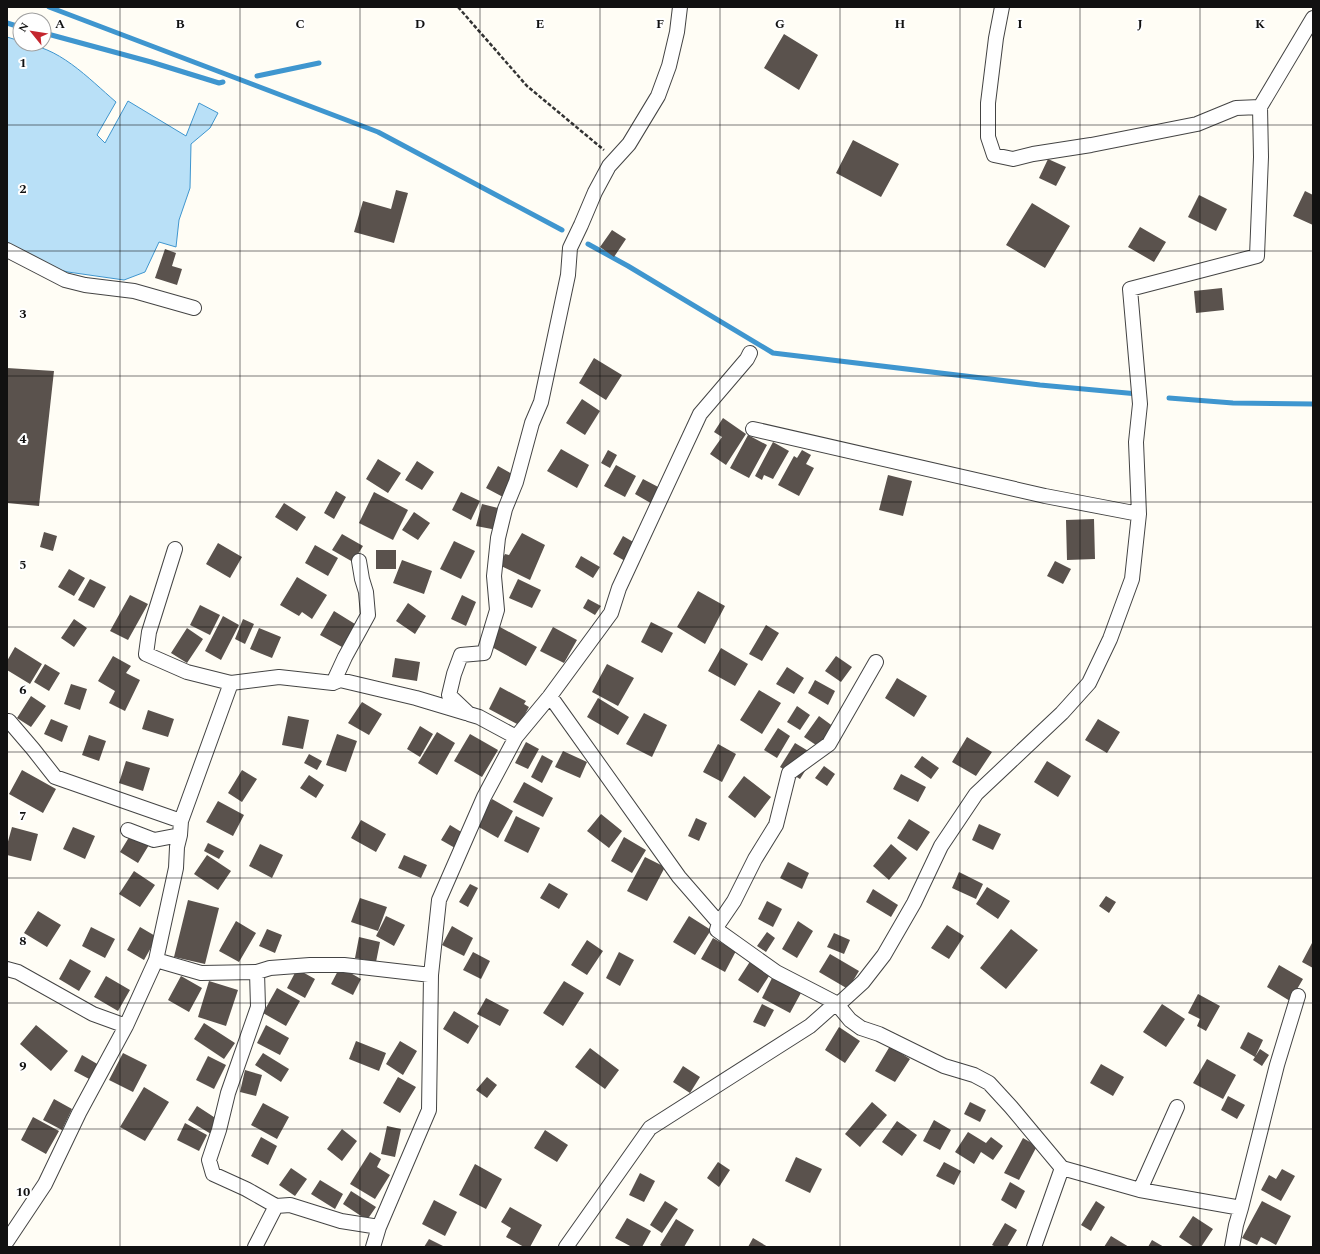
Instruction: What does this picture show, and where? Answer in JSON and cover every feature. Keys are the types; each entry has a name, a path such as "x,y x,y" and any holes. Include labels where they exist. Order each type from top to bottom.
{"street":[{"path":"469,714 449,695 454,674 461,655 484,653 497,610 494,576 498,538 505,509 516,482 532,423 540,402 568,275 570,248 608,166 629,144 658,96 669,66 680,7"},
{"path":"1002,7 996,38 988,103 988,137 994,155 1013,159 1033,154 1091,145 1197,124 1236,108 1260,107"},
{"path":"566,1247 650,1128 810,1026 836,1003 841,1002 863,982 884,955 914,903 941,846 976,794 1062,713 1089,683 1110,639 1132,579 1139,514 1136,442 1140,404 1130,289 1257,256 1261,157 1260,107 1313,18"},
{"path":"7,250 65,280 85,285 134,291 194,308"},
{"path":"373,1247 379,1227 429,1110 431,975 439,900 484,797 516,738 550,696 611,612 619,588 700,414 747,359 750,353"},
{"path":"753,429 1045,496 1139,514"},
{"path":"175,549 149,632 146,654 188,672 231,683 279,678 333,683 340,680 416,698 479,717 516,738"},
{"path":"333,683 345,657 368,615 366,592 359,561"},
{"path":"876,662 829,744 789,773 776,825 755,859 734,901 719,923 717,930 770,968 836,1003 850,1020 862,1028 879,1034 944,1066 974,1074 989,1083 1062,1168 1140,1190 1241,1208"},
{"path":"7,1240 45,1184 79,1113 126,1026 156,960 176,868 180,821 231,683"},
{"path":"550,696 680,877 719,923"},
{"path":"7,721 9,721 33,749 55,777 180,821"},
{"path":"128,830 154,840 180,835"},
{"path":"156,960 201,973 257,972 270,968 310,965 344,965 431,975"},
{"path":"7,969 18,972 93,1014 126,1026"},
{"path":"257,972 258,1007 228,1093 219,1130 209,1160 213,1174 246,1189 276,1206 290,1205 341,1221 379,1227"},
{"path":"1232,1247 1236,1225 1276,1065 1298,996"},
{"path":"1140,1190 1177,1107"},
{"path":"1034,1247 1062,1168"},
{"path":"255,1247 276,1206"}],"path":[{"path":"458,7 527,86 615,159"}],"water":[{"path":"7,37 12,39 12,52 51,52 60,56 72,64 116,102 97,135 105,143 128,101 186,136 199,103 218,113 210,128 191,144 190,188 179,220 176,247 159,242 145,272 124,280 68,272 31,263 7,243"}],"building":[{"path":"784,34 818,55 799,90 764,68"},
{"path":"853,140 899,164 881,197 836,173"},
{"path":"1048,159 1066,167 1056,186 1039,178"},
{"path":"396,190 408,193 394,243 354,232 363,201 391,209"},
{"path":"1305,191 1313,195 1313,225 1293,216"},
{"path":"1199,195 1227,209 1216,231 1188,217"},
{"path":"1032,203 1070,226 1045,268 1006,245"},
{"path":"1140,227 1166,242 1154,262 1128,247"},
{"path":"612,230 626,239 614,257 600,247"},
{"path":"165,249 176,253 172,266 182,269 177,285 155,278"},
{"path":"1222,288 1224,310 1196,313 1194,291"},
{"path":"594,358 622,375 606,400 579,383"},
{"path":"7,368 54,371 39,506 7,503"},
{"path":"582,399 600,411 585,435 566,423"},
{"path":"723,418 746,434 726,465 710,454 722,437 714,432"},
{"path":"748,435 767,445 749,478 730,468"},
{"path":"773,442 789,451 773,479 764,475 762,480 755,476"},
{"path":"561,449 589,465 577,488 547,471"},
{"path":"608,450 617,455 610,468 601,463"},
{"path":"802,450 811,455 806,464 814,468 799,496 778,485 794,456 797,458"},
{"path":"378,459 401,473 388,493 366,479"},
{"path":"417,461 434,472 422,490 405,480"},
{"path":"616,465 636,476 625,497 604,486"},
{"path":"498,466 514,475 503,497 486,488"},
{"path":"888,475 912,481 903,516 879,510"},
{"path":"643,479 662,489 654,505 635,494"},
{"path":"336,491 346,497 334,519 324,513"},
{"path":"374,492 408,510 393,540 359,523"},
{"path":"461,492 480,501 471,520 452,510"},
{"path":"284,503 306,517 297,531 275,517"},
{"path":"482,504 502,509 497,530 476,526"},
{"path":"414,512 430,523 418,540 402,530"},
{"path":"1094,519 1095,559 1067,560 1066,520"},
{"path":"44,532 57,536 53,551 40,547"},
{"path":"522,533 545,545 530,580 499,565 505,554 509,555"},
{"path":"342,534 363,546 353,562 332,550"},
{"path":"623,536 635,543 625,561 613,554"},
{"path":"454,541 475,551 461,579 440,569"},
{"path":"218,543 242,557 230,578 206,564"},
{"path":"315,545 338,558 328,576 305,563"},
{"path":"376,550 396,550 396,569 376,569"},
{"path":"581,556 600,567 593,578 575,567"},
{"path":"402,560 432,571 424,594 393,583"},
{"path":"1055,561 1071,569 1063,584 1047,576"},
{"path":"69,569 85,578 74,596 58,587"},
{"path":"297,577 327,595 312,619 302,612 299,616 280,605"},
{"path":"90,579 106,587 94,608 78,600"},
{"path":"518,579 541,590 532,608 509,598"},
{"path":"698,591 725,606 705,644 677,627"},
{"path":"130,595 148,604 128,640 110,631"},
{"path":"462,595 476,602 466,626 451,619"},
{"path":"588,599 601,606 595,615 583,608"},
{"path":"408,603 426,616 415,634 396,621"},
{"path":"200,605 220,615 210,635 190,625"},
{"path":"334,611 355,624 342,647 320,635"},
{"path":"223,616 239,625 221,660 205,651"},
{"path":"74,619 87,628 74,647 61,638"},
{"path":"243,619 254,624 245,644 235,639"},
{"path":"651,622 673,633 662,653 641,642"},
{"path":"766,625 779,633 762,661 749,654"},
{"path":"500,627 537,647 526,666 490,646"},
{"path":"553,627 577,640 564,663 540,651"},
{"path":"187,628 203,639 187,663 171,653"},
{"path":"259,628 281,637 272,658 250,649"},
{"path":"15,647 42,664 30,684 7,670 7,661"},
{"path":"721,648 748,664 735,686 708,671"},
{"path":"113,656 131,666 126,673 140,680 125,711 109,703 115,691 98,681"},
{"path":"836,656 852,667 841,682 825,671"},
{"path":"395,658 420,662 417,681 392,677"},
{"path":"45,664 60,673 49,691 34,682"},
{"path":"607,664 634,678 618,706 592,692"},
{"path":"787,667 804,678 794,694 776,684"},
{"path":"897,678 927,696 914,717 885,698"},
{"path":"815,680 835,691 828,705 808,693"},
{"path":"71,684 87,689 80,710 64,704"},
{"path":"500,687 526,701 524,704 529,707 519,725 489,709"},
{"path":"759,690 781,703 762,734 740,720"},
{"path":"31,696 46,706 31,727 17,718"},
{"path":"598,698 629,717 618,735 587,717"},
{"path":"362,702 382,714 369,735 348,723"},
{"path":"797,706 810,715 800,730 787,722"},
{"path":"148,710 174,719 168,737 142,729"},
{"path":"644,713 667,725 652,757 626,744"},
{"path":"288,716 309,720 303,749 282,745"},
{"path":"819,716 834,727 819,747 804,737"},
{"path":"51,719 68,726 62,742 44,734"},
{"path":"1098,719 1120,732 1107,753 1085,740"},
{"path":"420,726 433,734 420,757 407,749"},
{"path":"778,728 790,736 777,758 764,750"},
{"path":"437,732 455,743 437,775 418,763"},
{"path":"337,734 357,741 346,772 326,765"},
{"path":"470,734 498,750 482,777 454,761"},
{"path":"89,735 106,741 99,761 82,755"},
{"path":"967,737 992,752 976,776 952,762"},
{"path":"526,742 539,749 528,769 515,763"},
{"path":"795,743 815,755 800,779 780,767"},
{"path":"718,744 736,754 722,782 703,772"},
{"path":"563,751 587,762 580,778 555,767"},
{"path":"309,754 322,761 317,770 304,763"},
{"path":"542,755 553,761 542,783 531,777"},
{"path":"922,756 939,768 931,779 914,767"},
{"path":"126,761 150,768 143,791 119,783"},
{"path":"1047,761 1071,776 1058,797 1034,782"},
{"path":"824,766 835,774 827,786 815,778"},
{"path":"22,770 56,789 43,813 9,794"},
{"path":"242,770 257,779 242,802 228,793"},
{"path":"901,774 926,787 918,802 893,789"},
{"path":"309,775 324,785 316,798 300,788"},
{"path":"744,776 771,797 755,818 728,797"},
{"path":"524,782 553,798 543,817 513,802"},
{"path":"492,799 513,811 498,838 477,826"},
{"path":"218,801 244,815 233,836 206,822"},
{"path":"601,814 622,831 609,848 587,831"},
{"path":"516,816 540,828 528,853 504,841"},
{"path":"696,818 707,823 699,841 688,836"},
{"path":"909,819 930,832 917,851 897,838"},
{"path":"361,820 386,834 376,852 351,838"},
{"path":"979,824 1001,834 993,850 972,840"},
{"path":"450,825 463,833 455,848 441,840"},
{"path":"12,827 38,834 31,861 7,855 7,845"},
{"path":"73,827 95,836 85,859 63,849"},
{"path":"134,829 152,840 138,863 120,852"},
{"path":"624,837 646,850 632,873 611,861"},
{"path":"208,843 224,851 219,859 204,851"},
{"path":"260,844 283,855 272,878 249,866"},
{"path":"891,844 907,858 889,880 873,866"},
{"path":"207,855 231,871 218,890 194,874"},
{"path":"404,855 427,865 421,878 398,868"},
{"path":"645,857 665,867 647,901 627,891"},
{"path":"788,862 809,873 802,889 780,878"},
{"path":"134,871 155,885 140,907 119,894"},
{"path":"959,872 983,884 976,899 952,888"},
{"path":"549,883 568,894 559,909 540,898"},
{"path":"470,884 478,888 468,907 459,902"},
{"path":"987,887 1010,901 998,919 976,904"},
{"path":"873,889 898,905 891,917 866,902"},
{"path":"1106,896 1116,902 1109,913 1099,906"},
{"path":"360,898 387,907 378,931 351,922"},
{"path":"188,900 219,908 205,964 174,957"},
{"path":"767,901 782,909 773,927 758,919"},
{"path":"38,911 61,925 47,947 24,933"},
{"path":"386,916 405,925 394,946 376,936"},
{"path":"689,916 711,930 695,955 673,942"},
{"path":"236,921 256,933 239,962 219,951"},
{"path":"798,921 813,931 797,958 782,949"},
{"path":"947,925 964,936 949,959 931,948"},
{"path":"452,926 473,938 464,956 442,945"},
{"path":"91,927 115,939 105,958 82,946"},
{"path":"140,927 157,937 144,960 127,950"},
{"path":"267,929 282,935 275,953 259,946"},
{"path":"1011,929 1038,950 1006,989 980,968"},
{"path":"767,932 775,938 766,952 757,946"},
{"path":"834,933 850,940 844,954 827,947"},
{"path":"359,937 380,942 376,962 355,958"},
{"path":"713,938 736,951 725,972 701,959"},
{"path":"587,940 603,951 587,975 571,965"},
{"path":"1313,943 1313,968 1302,962"},
{"path":"473,952 490,961 481,979 463,970"},
{"path":"619,952 634,960 620,986 606,978"},
{"path":"830,954 859,971 848,989 819,972"},
{"path":"70,959 91,971 79,991 59,979"},
{"path":"751,960 771,973 758,993 738,980"},
{"path":"1279,965 1303,979 1290,1001 1267,987"},
{"path":"340,967 361,979 353,995 331,984"},
{"path":"297,969 315,979 305,998 287,988"},
{"path":"106,976 130,990 118,1011 94,997"},
{"path":"181,976 202,988 189,1012 168,1000"},
{"path":"773,976 802,991 790,1013 762,998"},
{"path":"209,981 238,990 226,1026 198,1017"},
{"path":"564,981 584,993 563,1026 543,1013"},
{"path":"277,988 300,1001 286,1026 263,1013"},
{"path":"1198,994 1220,1006 1206,1031 1197,1026 1200,1019 1188,1013"},
{"path":"486,998 509,1010 500,1026 477,1014"},
{"path":"762,1004 774,1010 765,1027 753,1022"},
{"path":"1162,1004 1185,1019 1166,1047 1143,1032"},
{"path":"454,1011 479,1026 468,1044 443,1029"},
{"path":"204,1023 235,1043 224,1059 194,1039"},
{"path":"36,1025 68,1051 51,1071 20,1044"},
{"path":"266,1025 289,1038 280,1055 257,1043"},
{"path":"839,1027 860,1041 845,1063 825,1050"},
{"path":"1248,1032 1263,1040 1255,1057 1240,1048"},
{"path":"356,1041 386,1053 379,1071 349,1059"},
{"path":"400,1041 417,1051 403,1075 386,1064"},
{"path":"890,1046 910,1059 895,1082 875,1071"},
{"path":"590,1048 619,1070 605,1089 575,1067"},
{"path":"1260,1049 1269,1055 1262,1066 1253,1060"},
{"path":"123,1053 147,1065 133,1092 109,1080"},
{"path":"263,1053 289,1069 281,1082 255,1065"},
{"path":"82,1055 99,1065 91,1080 74,1071"},
{"path":"208,1056 226,1065 214,1089 196,1080"},
{"path":"1207,1059 1236,1075 1223,1099 1193,1083"},
{"path":"1101,1064 1124,1077 1113,1096 1090,1083"},
{"path":"683,1066 700,1077 690,1093 673,1082"},
{"path":"245,1070 262,1075 256,1096 240,1092"},
{"path":"398,1077 416,1087 400,1113 383,1103"},
{"path":"487,1077 497,1085 487,1098 476,1090"},
{"path":"144,1087 169,1102 145,1141 120,1127"},
{"path":"1228,1096 1245,1105 1237,1119 1221,1110"},
{"path":"54,1099 72,1109 62,1130 43,1120"},
{"path":"872,1102 887,1115 860,1147 845,1134"},
{"path":"970,1102 986,1110 980,1122 964,1114"},
{"path":"263,1103 289,1117 277,1139 251,1125"},
{"path":"197,1106 220,1121 211,1134 188,1120"},
{"path":"33,1117 59,1131 46,1154 21,1140"},
{"path":"934,1120 951,1130 940,1150 923,1141"},
{"path":"897,1121 917,1135 902,1156 882,1142"},
{"path":"185,1123 207,1135 199,1151 177,1140"},
{"path":"387,1126 401,1129 395,1157 381,1154"},
{"path":"342,1129 357,1141 342,1161 327,1149"},
{"path":"545,1130 568,1145 557,1162 534,1148"},
{"path":"968,1132 986,1143 991,1137 1003,1146 993,1160 981,1152 974,1164 955,1152"},
{"path":"261,1137 277,1146 268,1165 251,1156"},
{"path":"1023,1138 1037,1146 1019,1180 1004,1173"},
{"path":"370,1152 381,1159 377,1167 390,1175 375,1199 350,1184"},
{"path":"796,1157 822,1169 810,1193 785,1181"},
{"path":"718,1162 730,1170 719,1187 707,1178"},
{"path":"944,1162 961,1171 954,1185 936,1176"},
{"path":"475,1164 502,1179 486,1209 459,1195"},
{"path":"291,1168 307,1179 295,1196 279,1185"},
{"path":"1282,1169 1295,1176 1281,1201 1261,1190 1269,1175 1276,1179"},
{"path":"640,1173 655,1181 644,1202 629,1195"},
{"path":"320,1180 343,1194 335,1209 311,1194"},
{"path":"1010,1182 1025,1191 1016,1209 1001,1200"},
{"path":"351,1191 376,1207 367,1220 343,1204"},
{"path":"434,1200 457,1212 445,1236 422,1224"},
{"path":"665,1201 678,1209 662,1233 650,1225"},
{"path":"1096,1201 1105,1207 1091,1231 1081,1225"},
{"path":"1262,1201 1291,1216 1276,1245 1261,1237 1257,1245 1242,1238"},
{"path":"510,1207 542,1225 530,1247 524,1247 506,1237 511,1228 501,1222"},
{"path":"1193,1216 1213,1229 1201,1247 1194,1247 1179,1237"},
{"path":"627,1218 651,1231 642,1247 632,1247 615,1238"},
{"path":"676,1219 694,1230 684,1247 663,1247 660,1245"},
{"path":"1005,1223 1017,1230 1007,1247 996,1247 992,1245"},
{"path":"1111,1236 1129,1247 1104,1247"},
{"path":"753,1238 768,1247 748,1247"},
{"path":"429,1239 445,1247 424,1247"},
{"path":"1152,1240 1164,1247 1148,1247"}],"waterway":[{"path":"49,7 378,132 562,230"},
{"path":"7,23 12,25"},
{"path":"52,35 151,62 219,83 223,82"},
{"path":"257,76 319,63"},
{"path":"588,244 628,266 773,353 1040,385 1138,394"},
{"path":"1169,398 1233,403 1313,404"}]}
